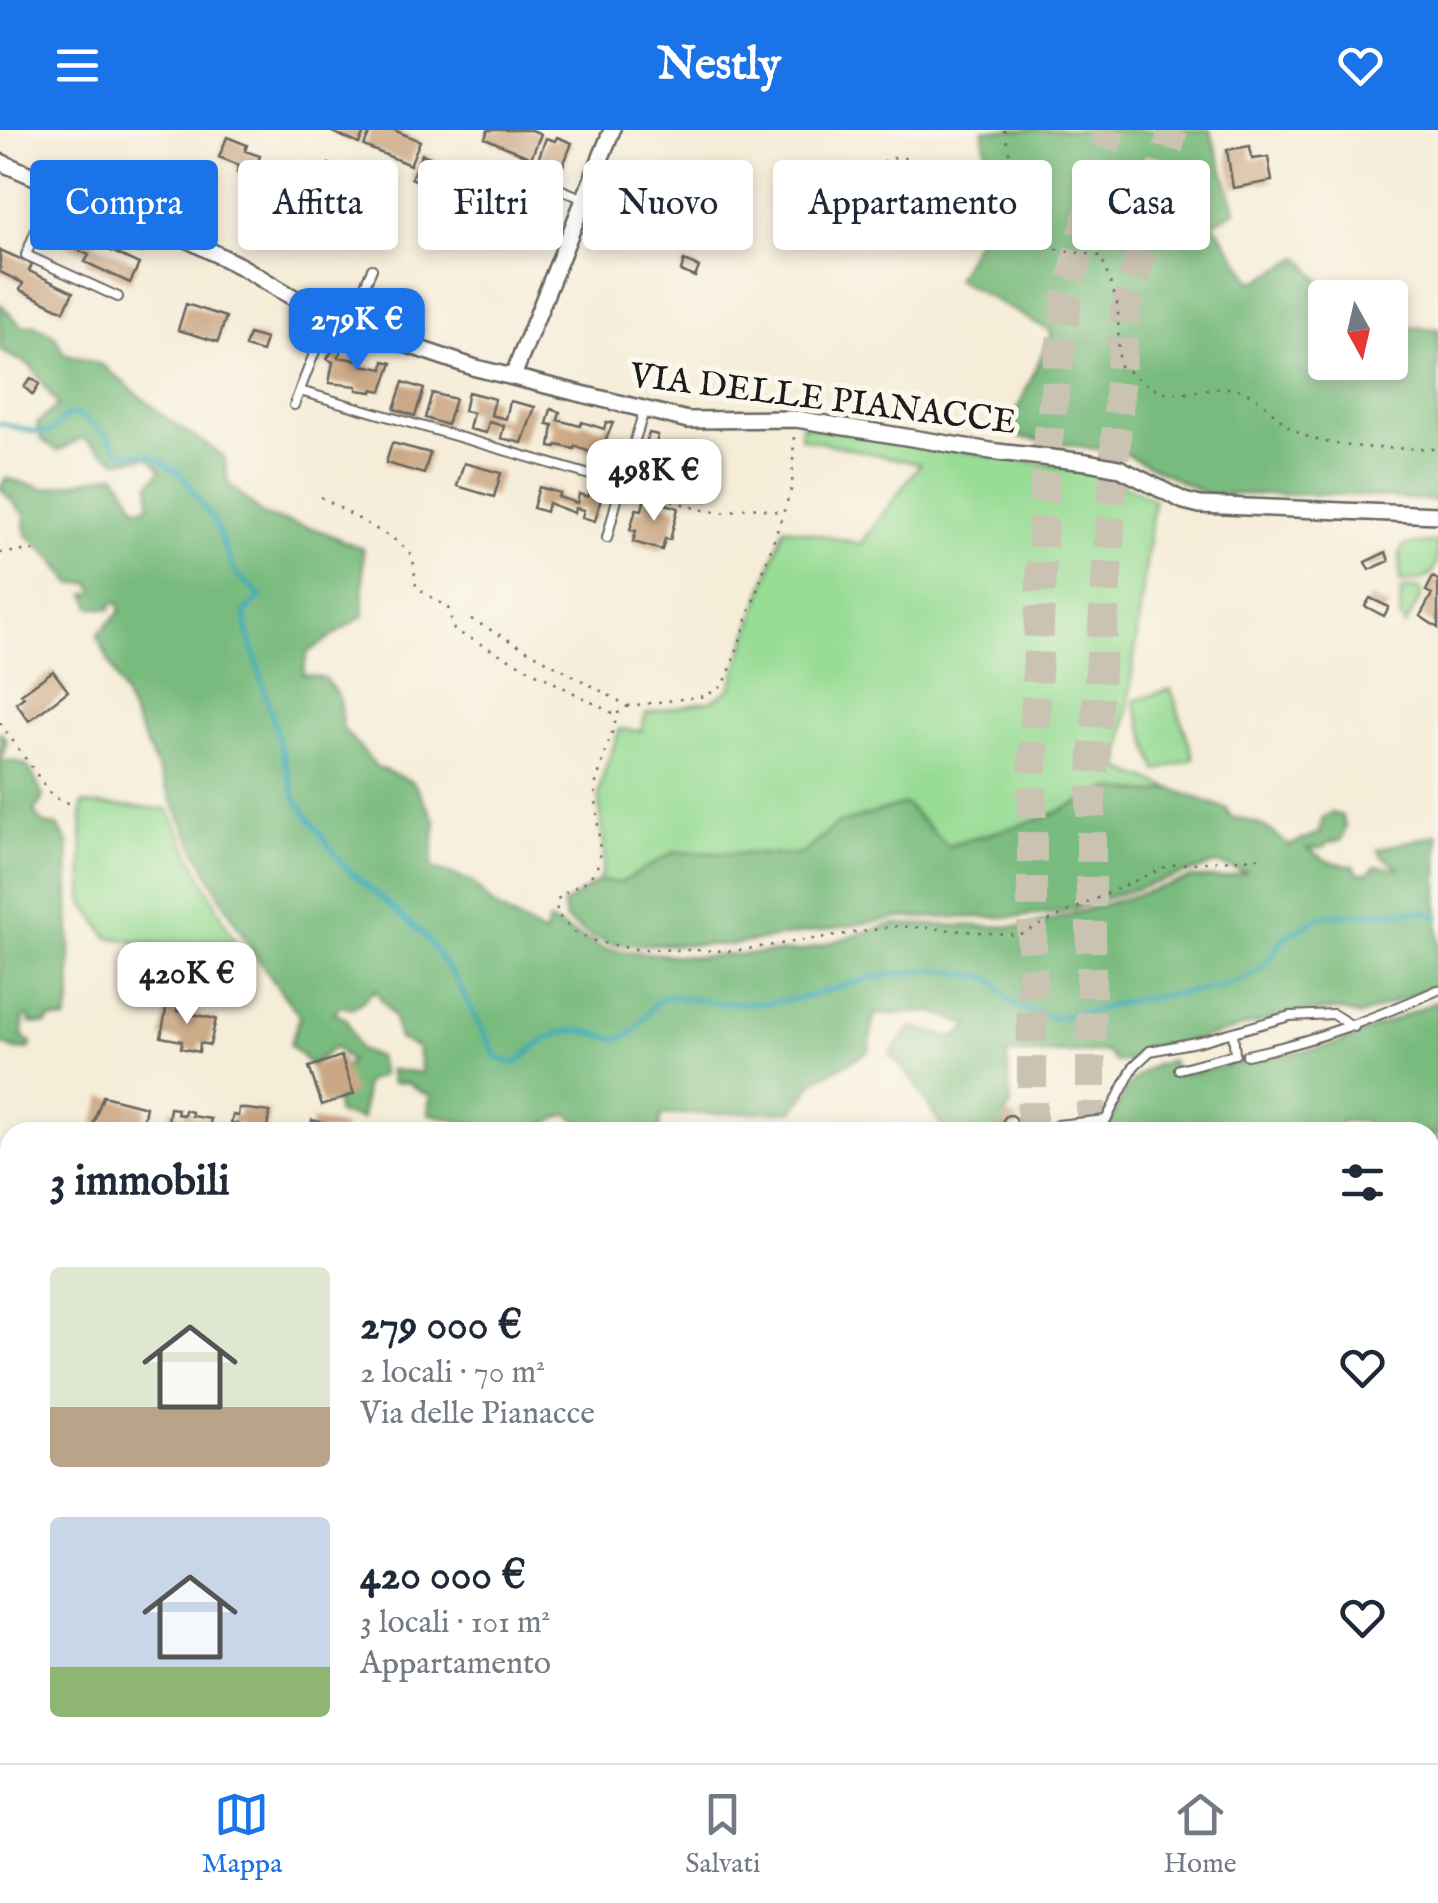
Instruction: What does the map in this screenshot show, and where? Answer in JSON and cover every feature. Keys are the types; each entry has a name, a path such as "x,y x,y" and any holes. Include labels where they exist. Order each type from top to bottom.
{"street":[{"path":"598,160 607,135"},
{"name":"VIA DELLE PIANACCE","path":"0,162 30,174"},
{"path":"513,376 555,257 583,201"},
{"name":"VIA DELLE PIANACCE","path":"208,250 328,318 476,368 616,405 688,420 796,419 1119,468 1200,505 1438,516"}],"lane":[{"path":"30,245 26,255 118,297"},
{"path":"357,303 372,269"},
{"path":"294,405 328,318"},
{"path":"300,392 621,484"},
{"path":"607,538 645,408"},
{"path":"1247,1055 1354,1027 1438,990"},
{"path":"1086,1122 1106,1120 1134,1066 1150,1051 1290,1016 1333,1014 1354,1027"},
{"path":"1179,1069 1236,1054 1233,1032"}],"path":[{"path":"1004,130 1010,160"},
{"path":"887,160 912,160"},
{"path":"1052,247 1101,256 1118,306 1119,365 1162,392 1182,394 1229,388 1248,392 1284,425 1304,436 1374,447 1438,449"},
{"path":"796,419 792,488 728,676 721,687 706,696 628,706 617,716 595,786 598,868 588,880 559,896 556,913 562,922 596,942 634,949 734,951 900,926 1018,936 1169,865 1267,857"},
{"path":"621,484 698,509 722,513 752,507 782,513"},
{"path":"321,497 400,542 413,557 416,587 448,608 454,630 617,716"},
{"path":"0,553 36,550"},
{"path":"471,619 628,706"},
{"path":"0,723 54,797 71,804"}],"green space":[{"path":"983,130 1210,130 1236,211 1213,223 1254,283 1300,257 1320,280 1308,280 1308,380 1408,380 1408,327 1438,329 1438,501 1345,495 1206,494 1123,453 1006,435 1052,332 956,279 972,250 1052,250 1052,160 987,160"},
{"path":"0,304 23,327 33,324 55,336 64,354 102,365 170,421 224,456 228,483 264,516 319,530 363,549 364,615 307,653 303,674 324,678 339,697 342,728 377,767 413,782 436,822 431,868 471,881 494,906 544,935 549,921 604,949 695,957 802,951 893,924 1028,927 1192,878 1223,878 1247,872 1216,864 1058,913 898,918 731,945 613,944 591,937 566,920 563,905 599,881 620,883 674,852 801,855 837,824 905,804 948,846 1044,818 1110,789 1155,793 1170,788 1227,809 1230,817 1262,826 1288,846 1319,833 1323,817 1331,813 1342,816 1346,828 1341,840 1329,842 1323,848 1307,848 1327,861 1354,866 1358,873 1368,873 1375,866 1401,869 1378,849 1438,834 1438,984 1361,1016 1338,1010 1293,1013 1200,1039 1141,1049 1136,1060 1115,1062 1107,1052 1007,1054 1011,1107 1005,1113 1006,1122 939,1122 912,1079 890,1054 912,1027 954,1038 970,1026 934,1012 874,1015 869,1051 813,1082 794,1111 661,1115 660,1122 578,1122 568,1114 548,1122 462,1122 428,1113 430,1094 407,1082 392,1083 389,1070 422,1073 418,1048 399,1039 394,1017 375,990 354,1008 340,1006 334,1013 346,1019 359,1050 378,1057 382,1075 365,1083 362,1119 338,1114 336,1085 350,1061 335,1047 311,1065 290,1045 300,1016 268,974 212,882 97,635 120,612 118,602 111,603 111,609 91,607 86,594 95,592 90,583 72,584 26,534 25,515 0,488 6,478 45,489 116,474 137,508 149,506 150,484 161,470 149,457 117,461 83,438 58,451 42,440 37,424 58,405 30,365 0,351"},
{"path":"801,425 1099,473 1154,500 1120,769 1170,788 1155,793 1110,789 1044,818 948,846 837,824 801,855 674,852 620,883 599,881 604,850 600,791 620,729 641,731 646,713 713,700 730,689 784,527 861,544 920,464 801,438"},
{"path":"1438,542 1437,562 1431,574 1420,580 1400,582 1400,552 1405,545"},
{"path":"1419,588 1422,595 1405,626 1400,617 1401,589"},
{"path":"1171,689 1194,759 1157,771 1134,701"},
{"path":"0,732 7,741 1,758 26,766 43,797 34,812 44,824 57,826 68,843 71,1002 66,1020 30,1023 29,1016 24,1017 22,1037 31,1043 29,1049 16,1050 0,1043"},
{"path":"82,804 168,809 241,955 238,959 108,937 83,902"},
{"path":"1438,1001 1438,1122 1108,1122 1135,1079 1157,1065 1172,1060 1176,1075 1331,1046"}],"building":[{"path":"328,130 365,130 359,144"},
{"path":"371,130 394,130 420,141 410,165 364,146"},
{"path":"488,130 532,130 541,134 531,158 485,138"},
{"path":"227,137 247,145 245,151 260,156 259,160 238,160 238,165 219,157"},
{"path":"557,137 572,143 563,166 563,160 538,160 546,138 555,141"},
{"path":"1250,146 1252,159 1268,157 1272,181 1233,188 1227,150"},
{"path":"418,163 418,181 411,178"},
{"path":"0,250 32,264 29,271 73,292 64,311 20,290 23,283 0,272"},
{"path":"78,250 109,250 139,264 130,283 85,262 89,255"},
{"path":"684,261 699,267 695,277 681,271"},
{"path":"186,304 226,317 218,342 178,330"},
{"path":"249,334 266,339 262,352 245,347"},
{"path":"335,346 341,351 338,357 362,361 362,365 383,369 384,361 392,363 382,391 329,383 333,362 327,359"},
{"path":"31,378 39,384 33,395 24,387"},
{"path":"403,382 424,389 415,416 394,409"},
{"path":"468,392 495,399 491,415 506,419 510,401 535,407 522,443 501,438 504,426 489,422 486,433 469,429 473,413 464,411"},
{"path":"432,393 455,399 447,425 425,418"},
{"path":"551,409 560,412 558,420 580,426 582,422 604,429 606,422 613,423 600,453 575,446 550,447 553,425 547,424"},
{"path":"649,433 658,435 656,444 678,449 679,445 702,452 704,445 711,447 698,476 688,477 673,469 648,470 650,449 645,447"},
{"path":"392,443 430,453 424,474 386,463"},
{"path":"464,463 501,473 494,497 457,486"},
{"path":"539,487 577,503 579,494 602,495 595,521 582,517 584,510 575,508 574,513 548,503 546,512 533,508"},
{"path":"645,497 678,508 670,540 665,539 662,550 633,542 636,531 630,530 636,509 642,510"},
{"path":"1386,552 1389,561 1369,570 1365,562"},
{"path":"1433,577 1438,580 1438,628 1420,616 1432,594 1426,591"},
{"path":"1370,598 1389,607 1384,616 1365,606"},
{"path":"53,671 68,691 29,721 16,703 24,697 21,694"},
{"path":"168,998 179,1000 177,1011 216,1019 210,1045 200,1043 199,1052 181,1048 182,1041 161,1037"},
{"path":"341,1056 354,1094 322,1105 309,1067"},
{"path":"103,1096 146,1107 143,1122 94,1122"},
{"path":"170,1108 178,1109 177,1114 184,1115 185,1110 192,1112 192,1116 211,1119 210,1122 168,1122"},
{"path":"239,1108 270,1112 268,1122 231,1122 233,1115 238,1116"},
{"path":"1041,1114 1041,1121 1021,1122 1020,1115"},
{"path":"1005,1117 1015,1117 1017,1122 1003,1122"}],"waterway":[{"path":"0,423 51,432 66,416 78,414 107,435 119,451 152,455 182,475 215,523 234,572 261,596 245,613 247,629 296,800 345,867 423,934 456,980 497,1058 516,1064 541,1043 568,1031 621,1038 634,1031 666,996 720,1003 768,1003 802,998 877,976 936,970 987,977 1012,1004 1051,1018 1126,1001 1217,988 1247,978 1263,968 1285,937 1322,916 1424,911 1438,917"}],"tunnel":[{"path":"1032,1122 1032,796 1046,456 1067,298 1110,130"},
{"path":"1091,1122 1091,798 1125,312 1173,130"}]}
